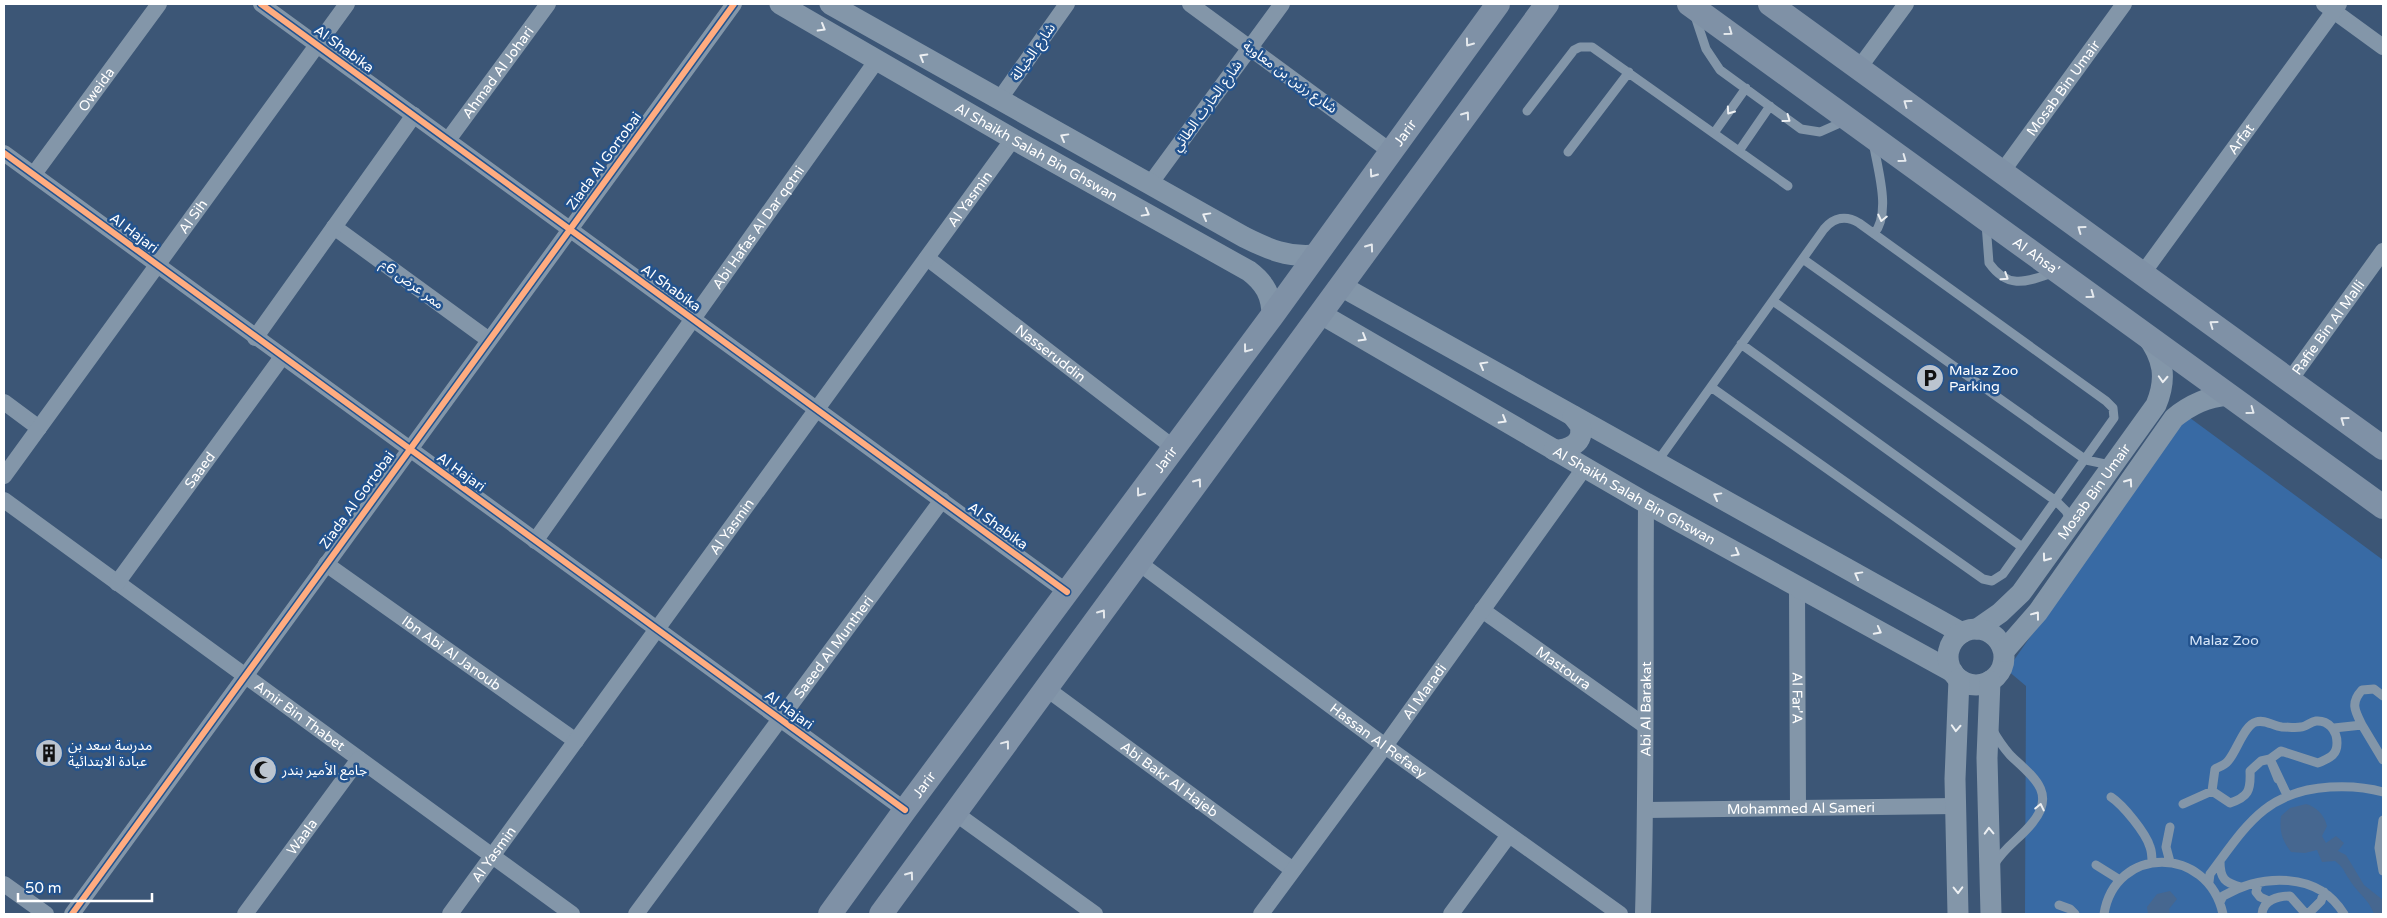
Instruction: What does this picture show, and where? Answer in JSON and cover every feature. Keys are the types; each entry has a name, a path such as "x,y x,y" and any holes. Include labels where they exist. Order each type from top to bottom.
{"main road":[{"name":"Jarir","path":"830,914 905,810 1272,316 1498,4"},
{"path":"881,914 1547,4"},
{"path":"1770,4 2383,448"},
{"name":"Al Ahsa'","path":"1691,5 2383,507"}],"street":[{"name":"Oweida","path":"34,174 159,4"},
{"name":"Al Shabika","path":"261,4 1067,592"},
{"name":"Al Sih","path":"4,476 347,4"},
{"name":"Ahmad Al Johari","path":"448,140 548,4"},
{"name":"Ziada Al Gortobai","path":"72,914 734,4"},
{"name":"Al Shaikh Salah Bin Ghswan","path":"780,4 1013,139 1244,268 1258,278 1265,286 1272,306 1272,316"},
{"name":"شارع الخيالة","path":"998,100 1067,4"},
{"name":"شارع رزين بن معاوية","path":"1190,4 1390,151"},
{"name":"شارع الحارث الطائي","path":"1150,184 1282,4"},
{"path":"1859,68 1906,4"},
{"name":"Mosab Bin Umair","path":"2002,172 2124,4"},
{"name":"Al Shaikh Salah Bin Ghswan","path":"841,6 998,100 1258,244 1290,256 1316,255"},
{"path":"2333,6 2383,47"},
{"name":"Arfat","path":"2143,273 2333,6"},
{"name":"Abi Hafas Al Dar qotni","path":"535,541 877,60"},
{"path":"255,338 414,116"},
{"name":"Al Yasmin","path":"450,914 1013,139"},
{"name":"Al Hajari","path":"4,153 255,338 905,810"},
{"name":"ممر عرض 6م","path":"334,227 489,340"},
{"path":"1212,250 1230,248 1234,240 1227,227"},
{"path":"1244,268 1239,250 1244,245 1258,244"},
{"name":"Rafie Bin Al Malli","path":"2290,380 2383,251"},
{"name":"Nasseruddin","path":"927,258 1174,448"},
{"path":"1341,286 1657,463 1970,631 1985,630 1997,638 2004,651"},
{"name":"Al Shaikh Salah Bin Ghswan","path":"1321,314 1646,503 1956,676"},
{"name":"Mosab Bin Umair","path":"1958,914 1955,746 1956,676 1949,664 1951,646 1970,631 2000,613 2020,593 2156,405 2164,381 2163,368 2160,356 2146,335"},
{"name":"Saaed","path":"117,583 282,357"},
{"name":"Mosab Bin Umair","path":"1991,914 1988,720 1990,682 2002,668 2004,651 2038,612 2174,418 2194,404 2217,396 2228,395"},
{"path":"4,402 39,428"},
{"path":"2156,405 2166,410 2174,418"},
{"path":"1554,450 1570,448 1579,440 1580,425 1573,416"},
{"path":"1589,470 1583,450 1593,435 1605,434"},
{"name":"Al Maradi","path":"1261,914 1385,746 1482,610 1589,470"},
{"name":"Amir Bin Thabet","path":"4,500 572,914"},
{"name":"Saeed Al Muntheri","path":"636,914 942,500"},
{"name":"Abi Al Barakat","path":"1643,914 1646,810 1644,725 1646,503"},
{"name":"Hassan Al Refaey","path":"1138,563 1385,746 1620,914"},
{"name":"Ibn Abi Al Janoub","path":"326,564 576,741"},
{"name":"Al Far'A","path":"1797,588 1798,808"},
{"name":"Mastoura","path":"1482,610 1644,725"},
{"path":"1956,676 1974,685 1990,682"},
{"name":"Abi Bakr Al Hajeb","path":"1047,689 1293,870"},
{"name":"Waala","path":"245,914 359,759"},
{"name":"Mohammed Al Sameri","path":"1646,810 1956,806"},
{"path":"955,813 1076,909 1095,914"},
{"path":"1451,914 1509,835"},
{"path":"4,884 46,914"}],"lane":[{"path":"1691,5 1709,56 1720,70 1807,131 1820,132 1849,120"},
{"path":"1527,111 1570,54 1580,47 1586,46 1598,49 1788,186"},
{"path":"1568,152 1628,72"},
{"path":"1714,133 1746,88"},
{"path":"1739,151 1770,106"},
{"path":"1872,136 1884,207 1882,222 1874,234"},
{"path":"1657,463 1741,344 1824,229 1834,220 1847,218 1854,220 1874,234 2110,404 2114,418 2086,460 2000,578 1992,581 1983,579 1711,387"},
{"path":"1986,219 1988,263 2008,280 2020,283 2058,271"},
{"path":"1803,259 2086,460 2099,464 2114,465"},
{"path":"1773,301 2056,501 2066,511 2071,523"},
{"path":"1741,344 2022,547"},
{"path":"2383,696 2374,689 2362,690 2355,697 2354,708 2383,760"},
{"path":"1988,720 2009,754 2036,778 2042,797 2038,816 2005,850 1991,872"},
{"path":"2212,791 2215,769 2227,763 2241,741 2247,727 2255,722 2264,721 2280,727 2303,727 2317,721 2334,728 2362,725"},
{"path":"2212,791 2230,803 2243,799 2249,790 2250,771 2261,761 2270,759 2281,751 2318,763 2332,757 2337,750 2334,728"},
{"path":"2270,759 2287,794"},
{"path":"2209,882 2210,874 2248,825 2273,803 2287,794 2302,790 2337,786 2383,792"},
{"path":"2183,804 2212,791"},
{"path":"2111,796 2124,808 2144,835 2150,847 2152,863"},
{"path":"2383,820 2379,840 2383,868"},
{"path":"2170,827 2166,847 2170,862"},
{"path":"2220,861 2222,878 2227,884 2242,887"},
{"path":"2104,914 2111,892 2120,880 2135,869 2152,863 2170,862 2191,869 2209,882 2220,902 2223,914"},
{"path":"2096,865 2120,880"},
{"path":"2220,902 2223,896 2242,887 2278,879 2298,881 2324,892 2344,914"},
{"path":"2258,884 2256,892 2260,897 2269,901"},
{"path":"2262,914 2269,901 2278,896 2290,896 2307,914 2321,902 2324,892"},
{"path":"2059,905 2070,909 2075,914"}],"green space":[{"name":"Malaz Zoo","path":"2186,415 2383,560 2383,914 2025,914 2026,686 2007,670"}],"shaded area":[{"path":"2306,804 2317,809 2324,818 2327,826 2322,836 2326,843 2336,836 2344,843 2338,851 2346,855 2364,885 2383,900 2383,914 2374,914 2342,867 2335,861 2322,862 2317,850 2305,853 2291,852 2288,848 2281,831 2281,816 2290,808"},
{"path":"2170,891 2177,899 2169,909 2170,914 2148,914 2147,907 2157,894"}],"cycle path":[{"path":"261,4 1067,592"},
{"path":"72,914 734,4"},
{"path":"4,153 905,810"}],"place":[{"name":"Malaz Zoo Parking","path":"1930,378"},
{"name":"مدرسة سعد بن عبادة الابتدائية","path":"49,753"},
{"name":"جامع الأمير بندر","path":"263,770"}]}
